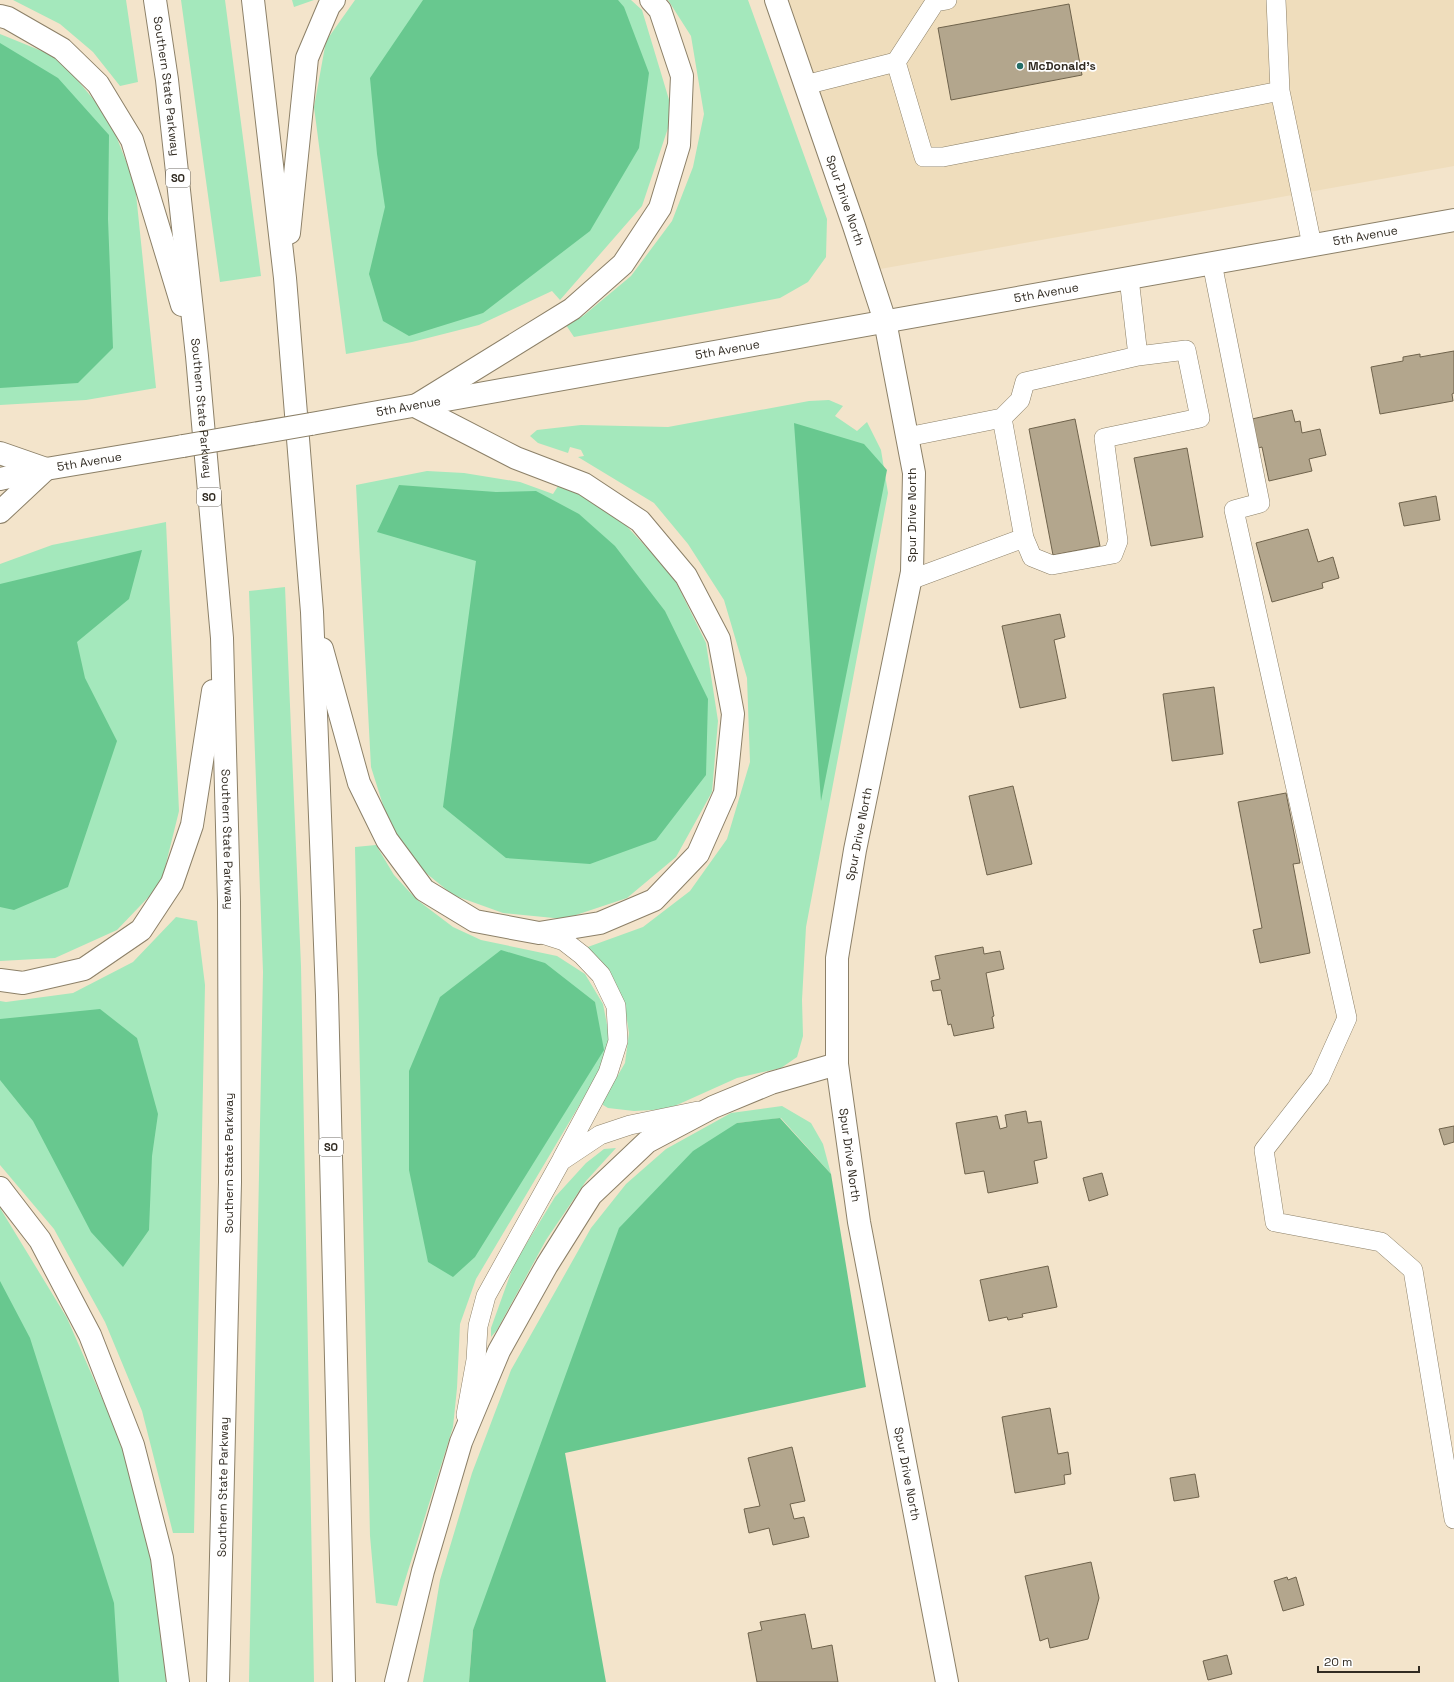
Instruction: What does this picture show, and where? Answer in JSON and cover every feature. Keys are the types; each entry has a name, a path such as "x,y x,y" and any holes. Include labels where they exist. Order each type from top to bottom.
{"main road":[{"name":"Southern State Parkway","path":"155,0 168,80 197,356 222,638 229,902 230,1182 218,1682"},
{"name":"SO","path":"253,0 285,278 312,612 327,995 344,1682"},
{"path":"285,278 306,58 329,6 334,0"},
{"path":"415,406 572,308 623,264 660,208 679,145 682,76 660,10 651,0"},
{"name":"Spur Drive North","path":"776,0 885,321 914,473 912,572 855,850 837,958 837,1064 859,1222 947,1682"},
{"path":"0,16 8,18 62,48 98,84 132,140 197,356"},
{"name":"5th Avenue","path":"0,479 46,469 415,406 1454,220"},
{"path":"312,612 359,784 387,840 424,890 475,921 539,933 600,923 654,900 698,854 726,793 733,714 719,639 686,576 640,521 584,484 516,458 415,406"},
{"path":"0,453 46,469 0,512"},
{"path":"0,980 23,982 84,969 141,930 172,883 192,825 222,638"},
{"path":"396,1682 423,1570 461,1442 499,1351 547,1265 591,1195 648,1142 713,1107 771,1083 837,1064"},
{"path":"0,1188 40,1240 90,1335 133,1445 162,1558 178,1682"}],"lane":[{"path":"805,85 896,62 935,2 947,0"},
{"path":"1276,0 1280,91 1312,245"},
{"path":"896,62 924,156 943,157 1280,91"},
{"path":"1212,263 1260,503 1234,510 1347,1018 1320,1078 1264,1150 1276,1222 1381,1242 1413,1270 1454,1519"},
{"path":"1129,278 1138,356"},
{"path":"907,437 1002,418 1020,400 1025,382 1138,356 1186,350 1200,418 1104,438 1118,541 1113,554 1052,565 1032,557 1024,538 1002,418"},
{"path":"910,580 1024,538"},
{"path":"461,1442 476,1360 478,1326 486,1296 608,1073 618,1042 616,1006 601,975 582,955 564,941 539,933"},
{"path":"561,1160 600,1135 630,1125 713,1107"}],"shaded area":[{"path":"784,0 1454,0 1454,166 869,271"}],"green space":[{"path":"13,0 126,0 138,82 120,86 93,52 60,24"},
{"path":"181,0 225,0 261,276 220,282"},
{"path":"292,0 314,0 294,7"},
{"path":"355,0 631,0 642,10 673,113 642,206 560,300 552,291 479,325 412,342 346,354 314,107 326,41"},
{"path":"423,0 618,0 624,7 649,73 639,148 590,231 483,313 409,336 383,321 369,274 385,207 377,154 370,78"},
{"path":"668,0 748,0 827,219 826,257 808,282 780,298 574,337 566,325 583,316 631,276 672,221 693,167 704,114 691,36"},
{"path":"0,34 59,58 109,118 135,184 156,388 86,400 0,405"},
{"path":"0,43 58,78 109,135 108,219 113,348 78,383 0,388"},
{"path":"829,400 843,406 835,416 857,431 867,422 881,450 888,493 806,927 802,1000 803,1036 797,1057 781,1068 737,1078 668,1109 634,1111 608,1108 603,1105 603,1101 625,1063 629,1033 624,1001 585,948 643,927 690,891 727,839 750,762 747,678 724,600 688,544 654,503 578,457 584,456 581,450 570,447 568,453 538,443 530,436 537,430 581,425 668,427 809,401"},
{"path":"794,423 864,444 887,470 821,801"},
{"path":"427,471 464,473 520,482 553,494 560,483 620,519 673,576 706,643 718,721 712,792 676,857 627,898 564,919 503,913 453,895 416,865 389,824 371,767 356,485"},
{"path":"399,485 496,492 536,491 579,514 615,546 665,611 708,699 706,775 656,840 590,864 506,858 443,807 476,561 377,532"},
{"path":"166,522 179,811 161,884 117,930 55,958 0,961 0,564 52,545"},
{"path":"142,550 129,599 77,642 85,678 117,741 68,887 14,910 0,907 0,584"},
{"path":"285,587 301,966 314,1682 249,1682 263,972 249,591"},
{"path":"376,845 394,875 416,899 453,927 481,940 557,956 585,974 603,1004 610,1040 599,1072 476,1279 460,1324 457,1388 453,1427 397,1606 376,1603 370,1536 355,847"},
{"path":"176,917 197,921 205,985 194,1533 173,1533 142,1411 105,1322 54,1229 0,1165 0,1001 6,1002 73,993 133,962"},
{"path":"501,950 545,963 595,1002 604,1050 475,1257 453,1277 428,1262 409,1170 409,1071 440,997"},
{"path":"100,1009 137,1038 158,1114 152,1156 149,1230 123,1267 91,1232 33,1121 0,1080 0,1019"},
{"path":"782,1106 811,1123 823,1144 831,1174 781,1118 737,1123 473,1630 469,1682 423,1682 440,1580 472,1473 511,1370 591,1228 626,1184 666,1149 731,1113"},
{"path":"780,1118 831,1174 866,1387 565,1453 606,1682 469,1682 473,1630 619,1228 693,1151 737,1123"},
{"path":"616,1148 586,1181 546,1240 497,1330 491,1337 491,1328 514,1264 555,1197 586,1163 604,1149"},
{"path":"0,1208 67,1318 119,1437 150,1550 167,1682 0,1682"},
{"path":"0,1281 30,1338 114,1603 119,1682 0,1682"}],"building":[{"path":"1069,4 1082,75 951,100 938,28"},
{"path":"1454,351 1453,401 1380,414 1371,367 1403,361 1403,357 1420,354 1420,357"},
{"path":"1292,410 1295,422 1300,421 1302,433 1320,429 1326,455 1309,459 1312,471 1269,481 1262,447 1258,448 1252,419"},
{"path":"1075,419 1100,546 1053,555 1029,429"},
{"path":"1187,448 1203,537 1151,546 1134,458"},
{"path":"1436,496 1440,520 1404,526 1399,503"},
{"path":"1308,529 1318,562 1333,557 1339,578 1322,583 1323,588 1272,602 1256,543"},
{"path":"1060,614 1065,637 1054,640 1066,698 1020,708 1002,626"},
{"path":"1214,687 1223,754 1172,761 1163,694"},
{"path":"1013,786 1032,864 987,875 969,796"},
{"path":"1286,793 1300,863 1293,864 1310,953 1260,963 1253,930 1262,928 1238,802"},
{"path":"983,947 984,954 1000,951 1004,969 986,973 994,1016 992,1017 994,1028 954,1036 951,1024 948,1025 941,990 933,991 931,981 940,979 935,956"},
{"path":"1026,1111 1028,1123 1041,1121 1047,1158 1034,1161 1038,1183 988,1193 984,1171 965,1174 956,1123 997,1116 1000,1129 1007,1127 1005,1115"},
{"path":"1454,1126 1454,1142 1444,1145 1439,1129"},
{"path":"1102,1173 1108,1195 1089,1201 1083,1178"},
{"path":"1048,1266 1057,1307 1022,1314 1023,1317 1008,1320 1007,1317 989,1321 980,1280"},
{"path":"1050,1408 1058,1454 1068,1452 1071,1474 1064,1475 1065,1484 1015,1493 1002,1417"},
{"path":"792,1447 805,1501 790,1504 794,1519 804,1517 809,1537 773,1545 769,1528 749,1533 744,1509 760,1506 748,1458"},
{"path":"1195,1474 1199,1497 1174,1501 1170,1478"},
{"path":"1091,1562 1099,1598 1088,1639 1050,1648 1048,1638 1040,1641 1025,1576"},
{"path":"1287,1577 1288,1580 1296,1577 1304,1605 1283,1611 1274,1581"},
{"path":"805,1614 812,1649 832,1645 838,1682 757,1682 748,1633 762,1630 760,1622"},
{"path":"1227,1655 1232,1674 1208,1680 1203,1661"}],"place":[{"name":"McDonald's","path":"1020,66"}]}
